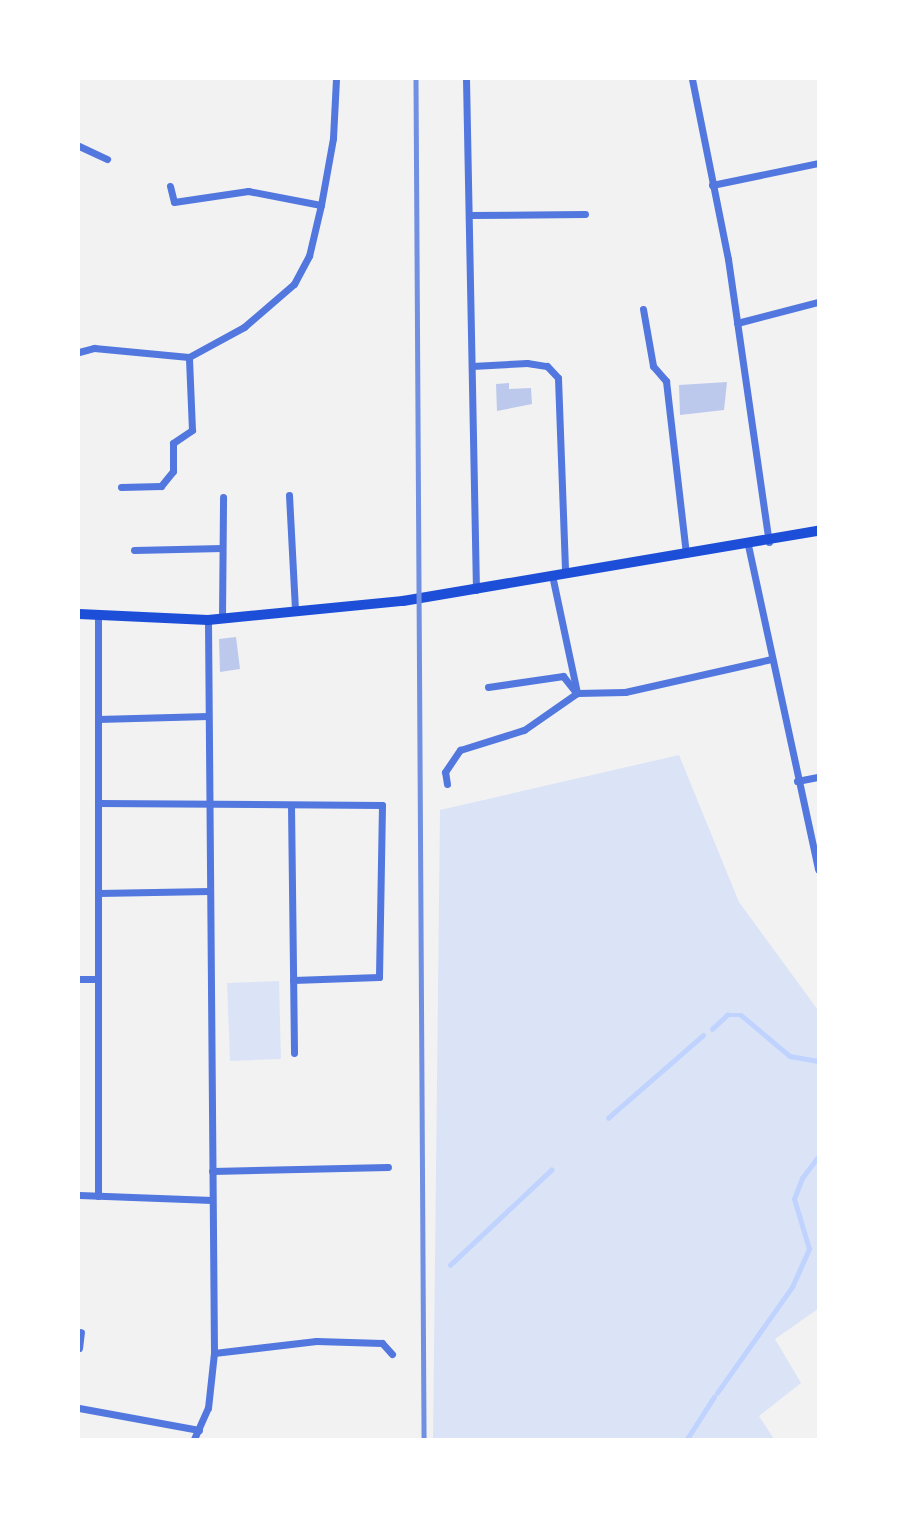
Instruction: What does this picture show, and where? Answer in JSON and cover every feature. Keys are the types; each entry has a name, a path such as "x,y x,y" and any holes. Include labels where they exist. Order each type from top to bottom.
{"main road":[{"path":"79,614 208,620 295,611 476,590 552,575 769,542 818,531"}],"street":[{"path":"79,352 94,348 189,356 244,327 294,284 309,256 321,205 333,138 336,79"},
{"path":"466,79 476,590"},
{"path":"692,79 737,323 769,542"},
{"path":"79,146 107,159"},
{"path":"712,185 818,163"},
{"path":"170,187 174,202 248,191 321,205"},
{"path":"469,215 584,214"},
{"path":"737,323 818,302"},
{"path":"643,309 653,366 666,381 686,555"},
{"path":"121,487 161,486 173,471 173,443 192,430 189,356"},
{"path":"472,366 527,363 547,366 558,378 565,573"},
{"path":"289,495 295,611"},
{"path":"222,618 223,497"},
{"path":"748,545 785,727 818,870"},
{"path":"134,550 222,548"},
{"path":"552,575 577,693"},
{"path":"98,616 98,1196"},
{"path":"194,1439 208,1408 214,1353 208,620"},
{"path":"447,785 444,772 460,750 524,730 577,693 625,692 771,659"},
{"path":"488,687 563,676 577,693"},
{"path":"98,719 208,716"},
{"path":"797,781 818,776"},
{"path":"98,803 382,805 379,977 293,980"},
{"path":"291,805 294,1053"},
{"path":"98,893 210,891"},
{"path":"79,979 98,979"},
{"path":"212,1171 388,1167"},
{"path":"79,1195 212,1200"},
{"path":"79,1348 81,1332"},
{"path":"214,1353 316,1341 382,1343 392,1354"},
{"path":"79,1408 199,1430"}],"shaded area":[{"path":"679,755 739,902 818,1010 818,1309 775,1339 801,1383 759,1416 774,1439 433,1439 440,810"},
{"path":"279,981 281,1059 230,1061 227,983"}],"building":[{"path":"727,382 724,410 680,415 679,385"},
{"path":"509,383 509,389 531,388 532,404 497,411 496,384"},
{"path":"236,637 240,669 220,672 219,639"}],"waterway":[{"path":"712,1029 727,1015 741,1015 790,1056 818,1061"},
{"path":"608,1118 703,1035"},
{"path":"717,1393 792,1287 809,1249 794,1199 802,1178 818,1157"},
{"path":"450,1265 551,1170"},
{"path":"687,1439 714,1397"}],"railway":[{"path":"416,79 424,1439"}]}
